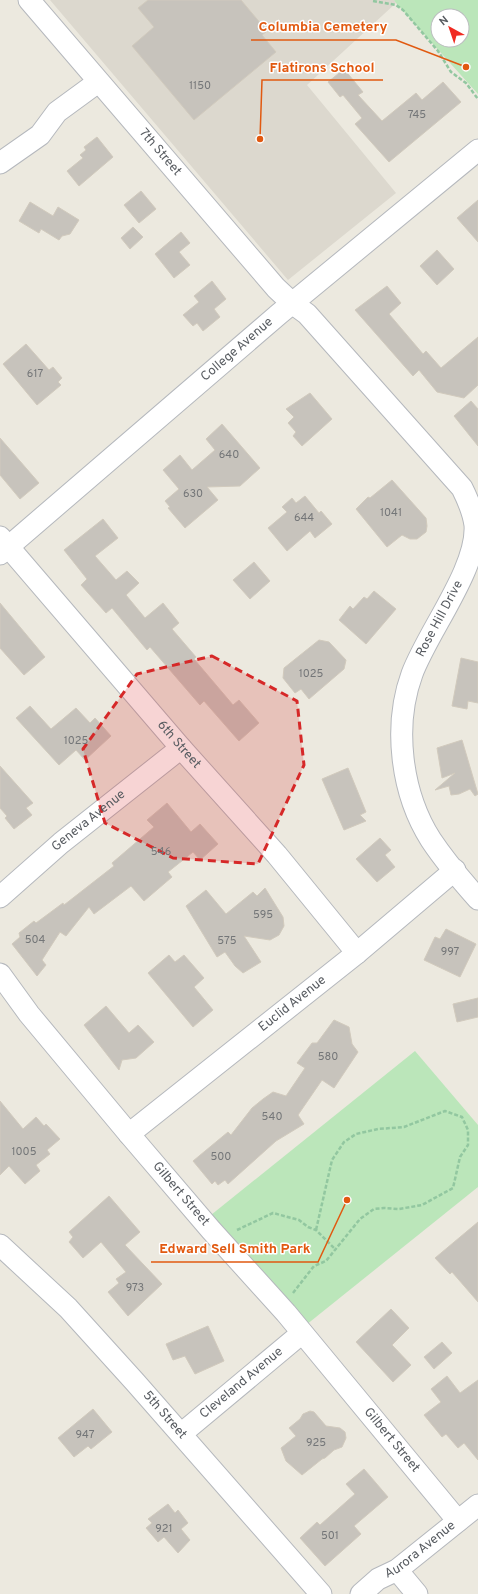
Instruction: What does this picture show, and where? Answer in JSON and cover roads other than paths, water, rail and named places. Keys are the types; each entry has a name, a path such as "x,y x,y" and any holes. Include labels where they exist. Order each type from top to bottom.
{"street":[{"name":"7th Street","path":"29,0 271,282 292,303"},
{"path":"0,163 40,135 57,112 98,82"},
{"name":"College Avenue","path":"3,546 292,303 478,150"},
{"name":"Rose Hill Drive","path":"292,303 308,314 462,488 471,506 475,526 474,547 469,567 425,645 412,674 404,705 402,742 407,782 417,812 431,840 455,870"},
{"name":"6th Street","path":"3,546 277,855 357,953"},
{"name":"Geneva Avenue","path":"0,897 61,843 181,748"},
{"path":"455,870 478,899"},
{"name":"Euclid Avenue","path":"129,1134 357,953 455,870"},
{"name":"Gilbert Street","path":"0,974 29,1014 129,1134 302,1333 458,1521"},
{"name":"5th Street","path":"0,1245 68,1308 321,1594"},
{"name":"Cleveland Avenue","path":"181,1434 302,1333"},
{"name":"Aurora Avenue","path":"361,1594 378,1579 397,1570 478,1505"},
{"path":"397,1570 417,1594"}],"place":[{"name":"Columbia Cemetery","path":"466,67"},
{"name":"Flatirons School","path":"260,139"},
{"name":"Edward Sell Smith Park","path":"347,1200"}]}
